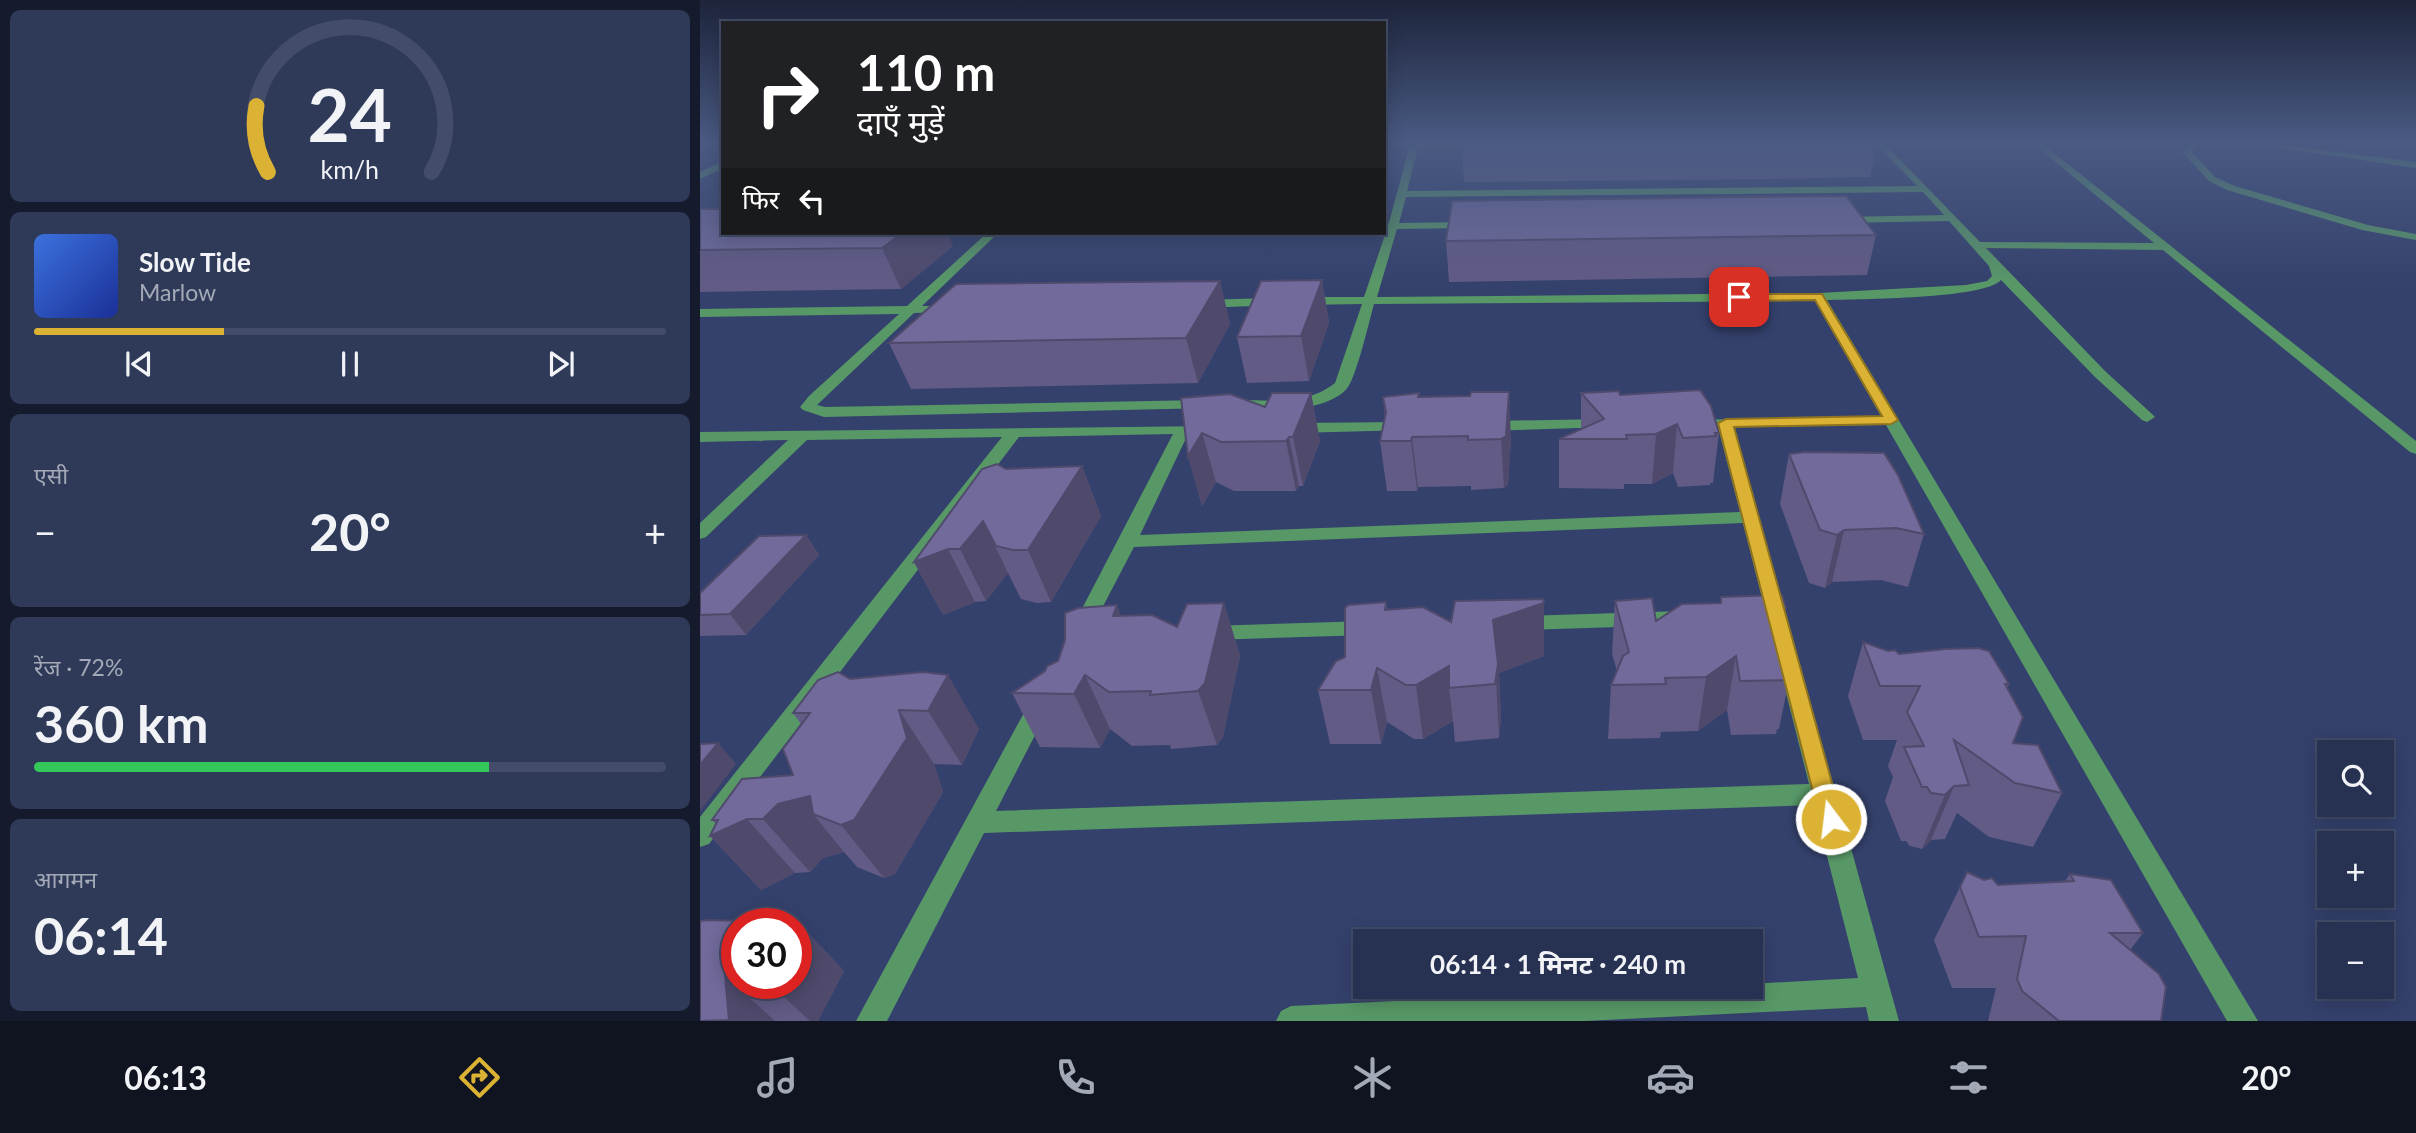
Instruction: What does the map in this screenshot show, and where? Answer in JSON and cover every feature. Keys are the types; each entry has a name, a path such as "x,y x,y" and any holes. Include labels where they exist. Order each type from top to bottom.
{"street":[{"path":"991,235 814,398 808,407 824,412 1309,404 1332,395 1342,385 1393,226 1401,189"},
{"path":"1400,194 1926,189 1995,267 2100,374 2147,417"},
{"path":"2093,189 2416,449"},
{"path":"2233,189 2366,228 2416,236"},
{"path":"1826,220 1952,218"},
{"path":"1393,226 1477,225"},
{"path":"1976,244 2166,247"},
{"path":"1190,304 1818,297 1966,289 1991,284 1998,276 1995,267"},
{"path":"1818,297 2243,1021"},
{"path":"700,313 968,309"},
{"path":"1684,424 1891,420"},
{"path":"1726,423 1884,1021"},
{"path":"1475,426 1614,424"},
{"path":"1280,428 1420,426"},
{"path":"1104,637 1073,644 1183,429"},
{"path":"700,437 1225,429"},
{"path":"700,836 1014,432"},
{"path":"700,533 803,435"},
{"path":"1128,541 1749,517"},
{"path":"1749,616 1777,615"},
{"path":"1502,624 1708,617"},
{"path":"1186,634 1392,627"},
{"path":"871,1021 1050,687"},
{"path":"976,822 1824,794"},
{"path":"1291,1021 1876,992"}],"building":[{"path":"1846,196 1876,235 1446,241 1452,201"},
{"path":"700,209 721,209 721,235 899,235 882,248 700,250"},
{"path":"1322,280 1301,336 1237,337 1261,281"},
{"path":"1220,281 1186,338 889,343 956,284"},
{"path":"1700,390 1711,406 1719,433 1715,433 1716,436 1683,438 1677,424 1656,434 1626,435 1627,439 1559,439 1604,419 1581,393 1619,391 1620,395"},
{"path":"1471,392 1509,392 1506,436 1501,439 1468,440 1468,436 1412,437 1411,441 1380,441 1386,412 1383,397 1419,393 1418,397 1470,396"},
{"path":"1272,393 1311,393 1293,437 1286,441 1221,442 1202,433 1188,456 1181,398 1230,394 1265,407"},
{"path":"1884,453 1898,475 1924,534 1896,528 1844,530 1837,535 1820,530 1789,454"},
{"path":"997,464 1006,469 1082,466 1028,550 996,546 983,521 960,549 948,549 914,562 982,469"},
{"path":"806,535 730,614 700,615 700,593 759,536"},
{"path":"1782,595 1786,608 1769,614 1774,636 1790,675 1786,675 1787,680 1740,681 1736,656 1706,677 1665,678 1666,684 1611,685 1623,656 1629,652 1615,601 1652,598 1656,621 1682,604 1721,603 1721,597"},
{"path":"1543,599 1544,603 1493,620 1498,664 1495,684 1449,688 1449,666 1416,685 1406,685 1377,668 1371,690 1318,690 1336,661 1345,657 1345,608 1348,605 1386,602 1385,610 1423,607 1451,622 1455,601"},
{"path":"1224,603 1205,683 1198,691 1150,695 1151,691 1109,692 1085,675 1074,694 1012,693 1045,671 1047,666 1058,661 1065,640 1065,613 1078,608 1117,605 1113,616 1152,615 1177,627 1187,604"},
{"path":"1863,642 1888,651 1895,650 1899,654 1945,649 1978,648 1989,651 2009,684 2005,684 2023,717 2013,743 2038,745 2062,793 2015,783 1954,740 1969,785 1954,786 1945,795 1931,793 1927,787 1922,787 1904,747 1924,746 1907,712 1920,686 1880,686"},
{"path":"838,672 850,679 923,672 948,675 928,711 899,710 907,738 854,820 841,825 813,814 810,796 778,804 763,819 747,819 710,836 718,820 712,820 742,779 793,775 783,749 810,713 793,713 818,680"},
{"path":"718,743 700,765 700,744"},
{"path":"1967,872 1984,880 1992,878 1998,885 2074,881 2070,874 2111,880 2143,933 2110,933 2159,974 2166,987 2161,1021 2059,1021 2022,991 2017,979 2026,936 1979,937 1960,887"},
{"path":"721,920 721,999 727,999 729,1020 700,1021 700,921"}],"route":[{"path":"1739,297 1818,297 1891,420 1726,423 1831,819"}]}
